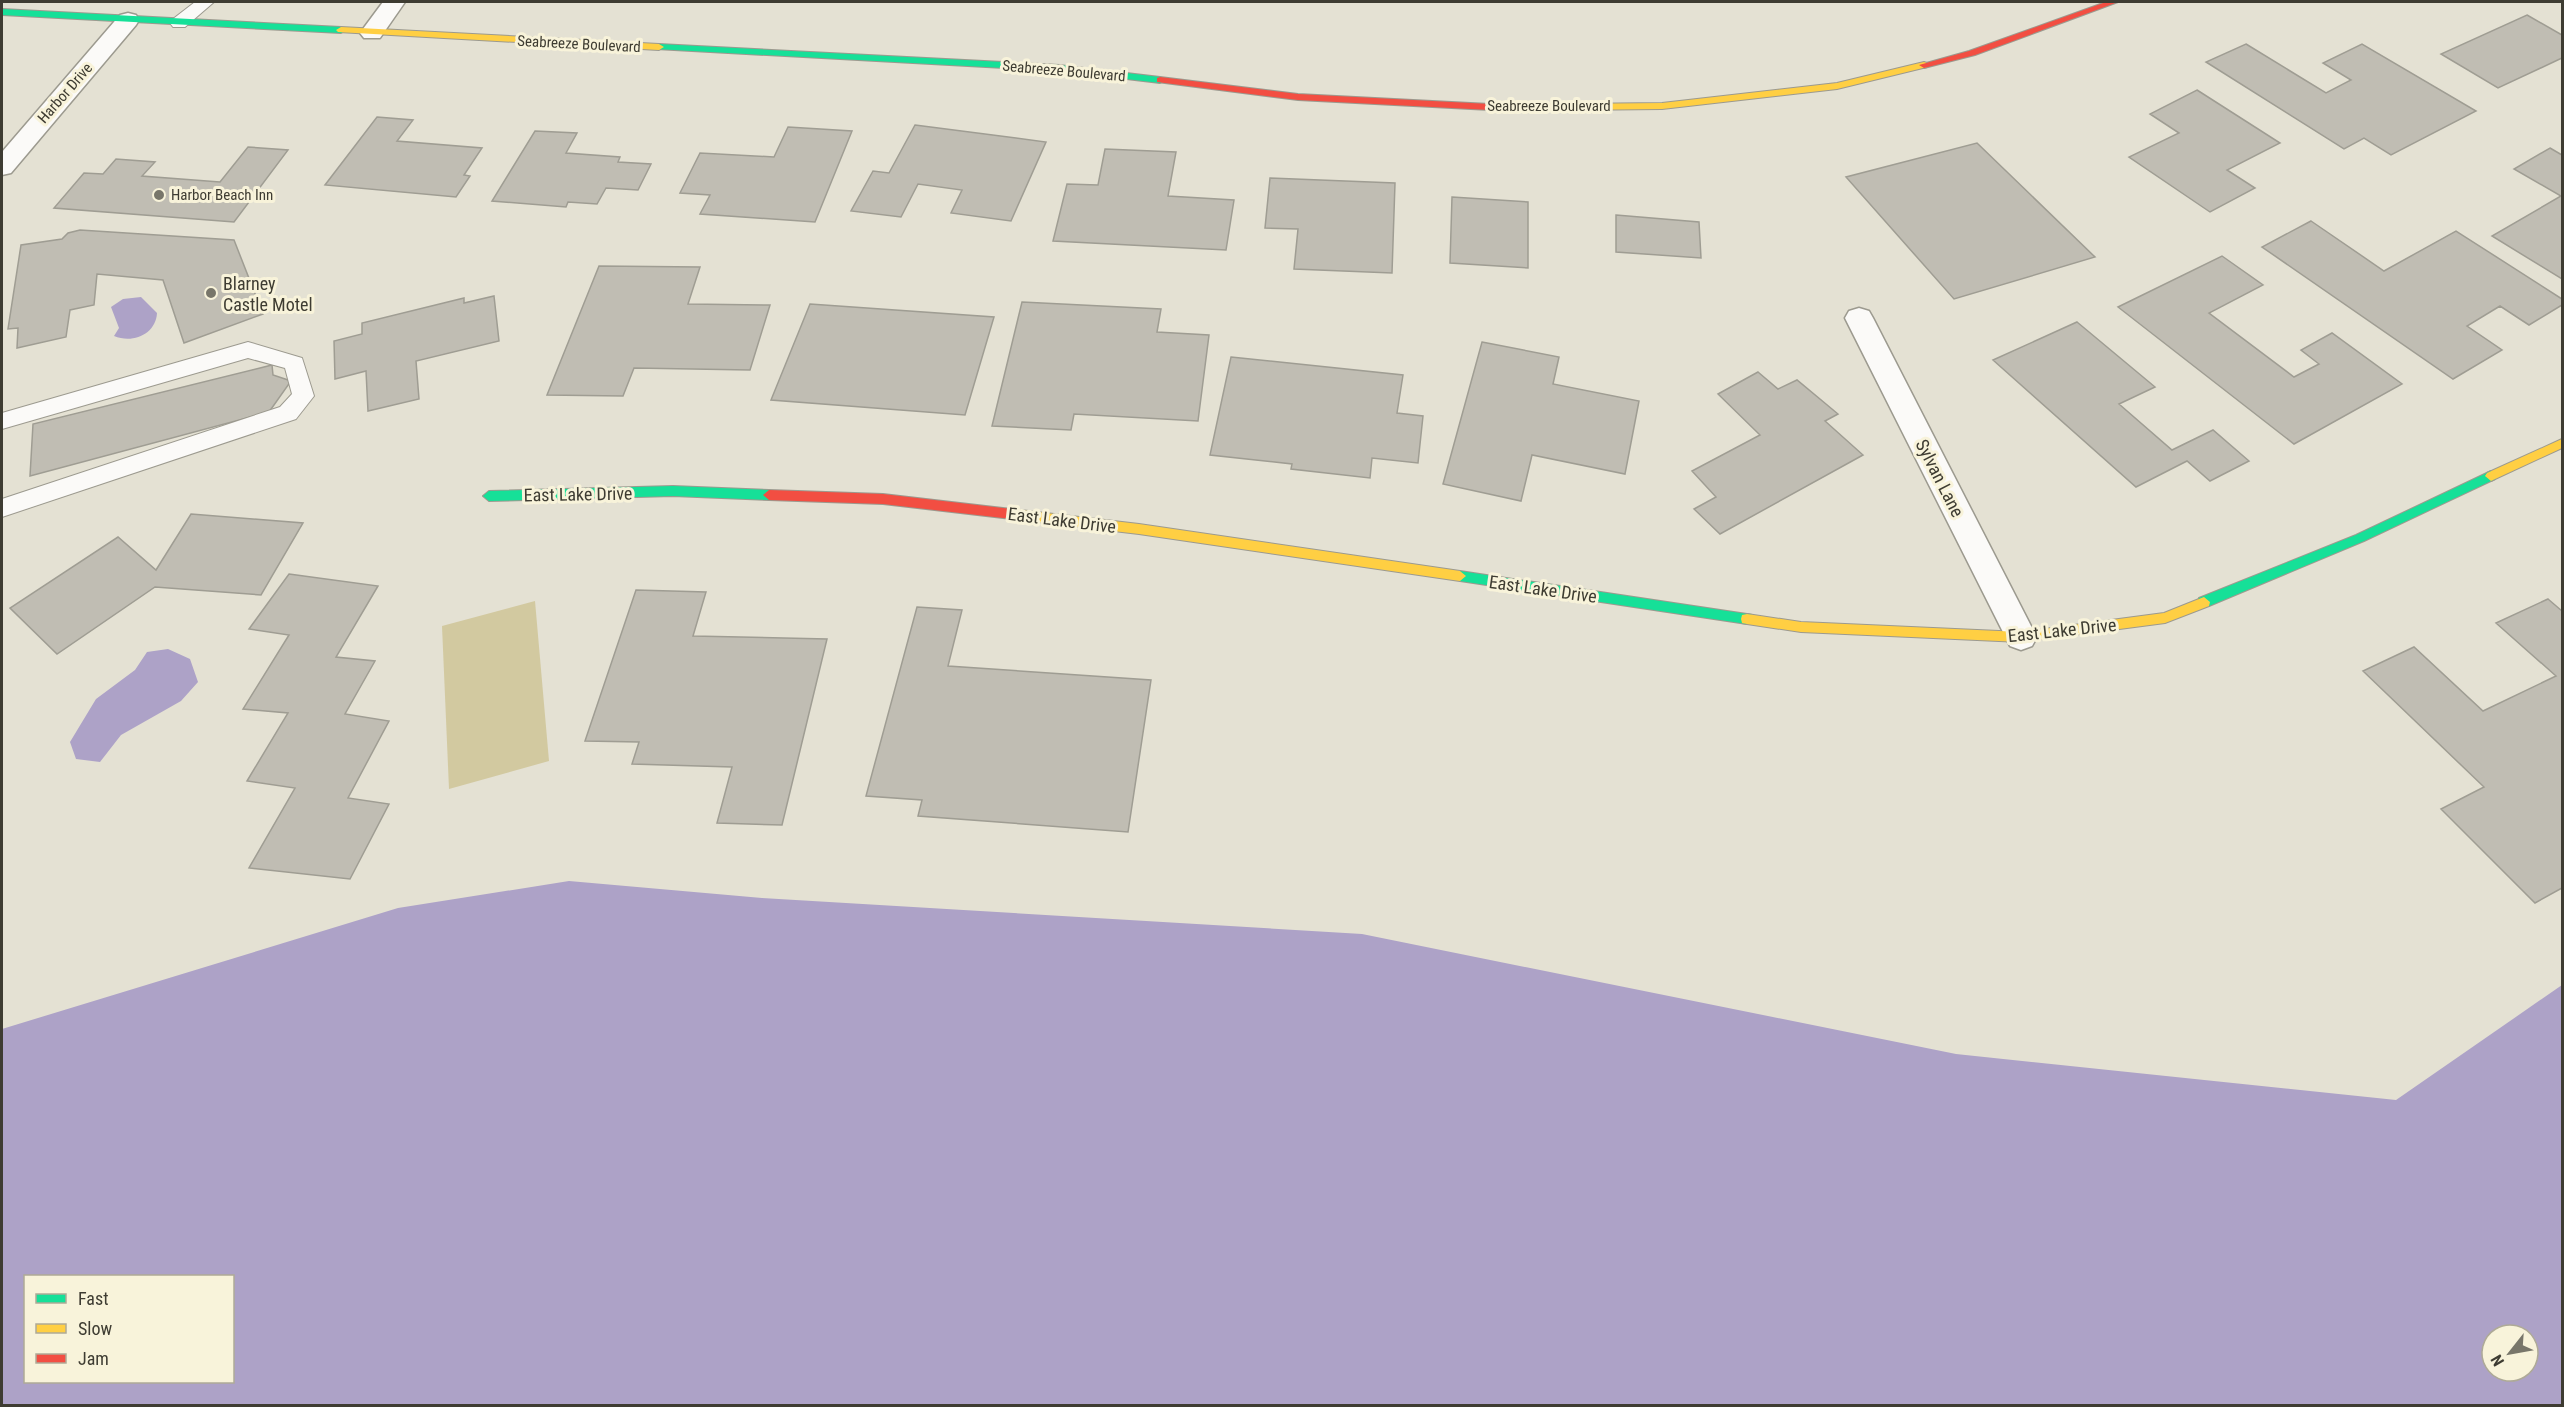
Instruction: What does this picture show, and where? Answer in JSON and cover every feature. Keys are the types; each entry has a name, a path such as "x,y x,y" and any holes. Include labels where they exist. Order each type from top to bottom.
{"main road":[{"name":"Seabreeze Boulevard","path":"2,12 1059,68 1298,97 1490,107 1662,106 1837,86 1972,52 2113,2"},
{"name":"East Lake Drive","path":"489,496 673,491 883,499 1151,531 1801,627 2020,637 2165,618 2360,538 2562,443"}],"street":[{"path":"372,33 394,2"},
{"name":"Harbor Drive","path":"2,166 128,20"},
{"name":"Sylvan Lane","path":"1859,318 2020,637"}],"lane":[{"path":"180,22 205,2"},
{"path":"2,421 248,350 294,363 303,396 288,413 2,508"}],"shaded area":[{"path":"141,297 157,313 153,327 136,338 114,336 119,328 111,307 123,299"},
{"path":"535,601 549,761 449,789 442,626"},
{"path":"168,649 190,659 198,682 181,701 121,735 100,762 76,759 70,742 96,699 135,670 147,652"},
{"path":"569,881 762,898 1362,934 1956,1054 2396,1100 2562,985 2562,1405 2,1405 2,1029 398,908"}],"building":[{"path":"2527,15 2562,35 2562,58 2498,88 2441,54"},
{"path":"2246,44 2326,93 2351,80 2323,63 2362,44 2476,111 2391,155 2364,138 2344,149 2206,62"},
{"path":"2197,90 2280,143 2227,170 2255,188 2210,212 2129,157 2179,133 2150,114"},
{"path":"377,117 413,120 397,141 482,148 464,175 470,176 456,197 325,185"},
{"path":"915,125 1046,142 1011,221 951,213 962,190 918,184 901,217 851,211 873,171 889,173"},
{"path":"788,127 852,131 815,222 700,214 710,195 680,193 700,153 774,157"},
{"path":"535,131 577,133 566,153 620,157 618,162 651,164 638,190 606,188 597,204 568,202 566,207 492,201"},
{"path":"1977,143 2095,257 1954,299 1846,177"},
{"name":"Harbor Beach Inn","path":"248,147 288,150 234,222 54,208 84,173 103,174 116,159 155,162 142,176 220,182"},
{"path":"2550,148 2562,155 2562,279 2492,236 2561,196 2514,169"},
{"path":"1105,149 1176,152 1168,196 1234,200 1226,250 1053,241 1067,184 1098,185"},
{"path":"1270,178 1395,183 1392,273 1294,269 1298,229 1265,228"},
{"path":"1452,197 1528,202 1528,268 1450,263"},
{"path":"1616,215 1699,222 1701,258 1616,252"},
{"path":"2311,221 2384,271 2456,231 2562,299 2562,305 2529,325 2500,306 2467,326 2502,350 2453,379 2262,247"},
{"name":"Blarney Castle Motel","path":"80,230 234,240 263,314 184,343 163,280 97,274 94,305 70,310 66,337 17,348 18,328 8,329 21,245 62,239 68,233"},
{"path":"2222,256 2263,285 2209,313 2294,377 2319,364 2301,350 2332,333 2402,384 2294,444 2118,307"},
{"path":"599,266 700,267 688,304 770,305 750,370 634,368 623,396 547,395"},
{"path":"494,296 499,341 416,361 419,399 368,411 366,371 335,379 334,341 362,334 362,323 464,298 464,303"},
{"path":"1022,302 1161,309 1157,332 1209,335 1198,421 1074,414 1071,430 992,426"},
{"path":"810,304 994,317 965,415 771,400"},
{"path":"2077,322 2155,387 2119,404 2172,450 2213,430 2249,461 2210,481 2187,461 2136,487 1993,360"},
{"path":"1482,342 1559,357 1553,384 1639,401 1625,474 1532,455 1521,501 1443,484"},
{"path":"1231,357 1403,375 1397,413 1423,416 1418,463 1372,458 1370,478 1291,469 1292,464 1210,455"},
{"path":"272,365 273,375 291,381 269,412 30,476 33,424"},
{"path":"1758,372 1778,389 1797,380 1838,414 1825,421 1863,455 1720,534 1694,509 1716,497 1692,471 1760,435 1718,394"},
{"path":"191,514 303,523 261,595 155,587 57,654 10,608 118,537 156,570"},
{"path":"289,574 378,586 336,657 375,661 345,714 389,721 348,798 389,804 350,879 249,868 295,788 247,781 288,713 243,709 289,635 249,629"},
{"path":"636,590 706,592 693,636 827,639 782,825 717,823 732,767 632,764 639,742 585,741"},
{"path":"2548,599 2562,611 2562,888 2535,903 2441,809 2484,787 2363,671 2414,647 2483,711 2556,676 2496,623"},
{"path":"917,607 962,610 948,666 1151,680 1128,832 918,816 922,800 866,796"}],"traffic: fast":[{"path":"2,12 341,30"},
{"path":"659,47 1059,68 1160,80"},
{"path":"2204,602 2360,538 2491,476"},
{"path":"489,496 673,491 769,495"},
{"path":"1460,576 1747,619"}],"traffic: slow":[{"path":"341,30 659,47"},
{"path":"1569,107 1662,106 1837,86 1924,65"},
{"path":"2491,476 2562,443"},
{"path":"1020,515 1139,529 1460,576"},
{"path":"1747,619 1801,627 2021,637 2165,618 2204,602"}],"traffic: jam":[{"path":"1924,65 1972,53 2113,2"},
{"path":"1160,80 1298,97 1490,107 1569,107"},
{"path":"769,495 883,499 1020,515"}],"place":[{"name":"Harbor Beach Inn","path":"159,195"},
{"name":"Blarney Castle Motel","path":"211,293"}]}
